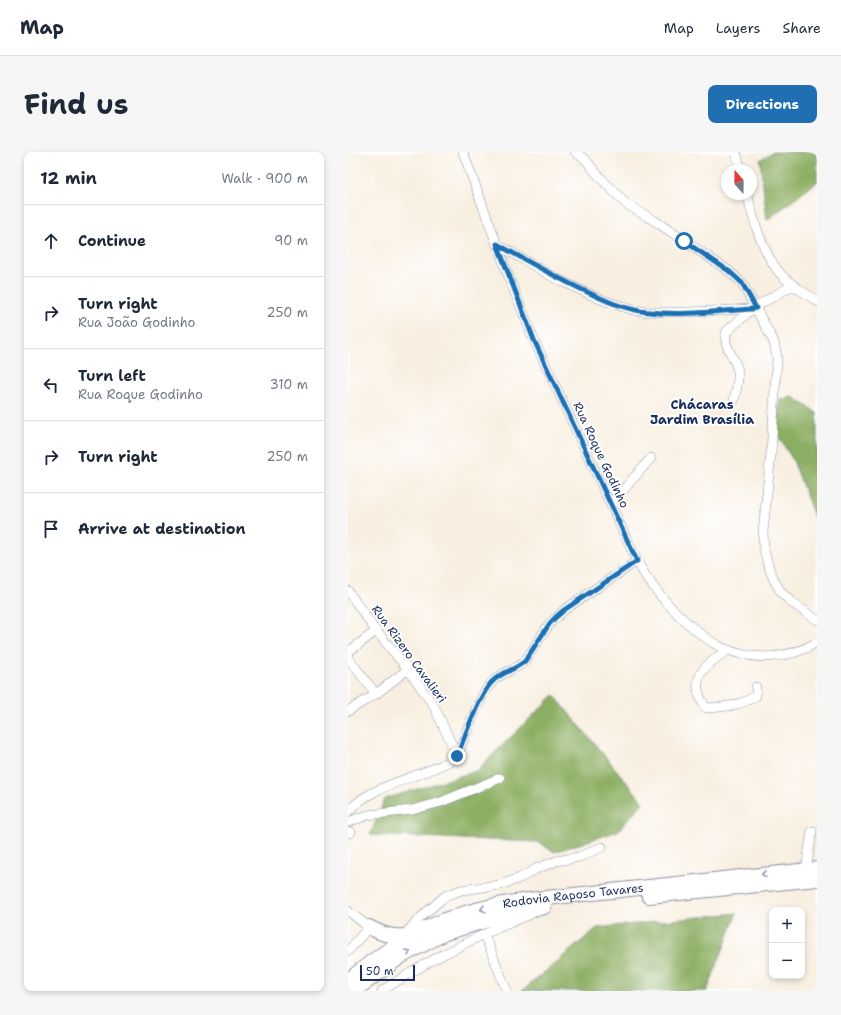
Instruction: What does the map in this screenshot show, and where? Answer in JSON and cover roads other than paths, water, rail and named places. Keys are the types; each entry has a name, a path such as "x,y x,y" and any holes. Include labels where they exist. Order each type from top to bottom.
{"highway":[{"name":"Rodovia Raposo Tavares","path":"354,987 400,957 445,933 515,912 550,906 813,873"},
{"name":"Rodovia Raposo Tavares","path":"354,987 374,961 408,936 464,914 516,902 813,873"},
{"path":"369,927 388,936 408,936"}],"street":[{"name":"Rua Roque Godinho","path":"463,152 534,340 637,561 649,581 667,603 694,628 710,640 729,650 759,656 779,657 801,651 817,642"},
{"path":"575,152 585,159 597,174 626,204 655,221 729,271 742,283 754,308 774,342 777,358 771,453 763,532 764,550 774,580 781,592 791,602 817,620"},
{"path":"736,152 739,164"},
{"path":"749,200 765,250 779,271 793,285 817,301"},
{"path":"497,244 562,281 600,299 634,310 665,313 754,308"},
{"path":"734,400 738,374 735,362 725,342 724,336 727,331 754,308 793,285"},
{"path":"610,504 651,458"},
{"path":"348,812 352,806 383,788 438,767 457,756 481,700 493,681 520,666 525,661 550,623 564,610 637,561"},
{"name":"Rua Rizero Cavalieri","path":"348,591 376,631 408,669 434,706 457,756"},
{"path":"348,652 376,631"},
{"path":"729,650 707,664 700,673 698,687 700,698 706,708 717,708 743,703 756,696 756,687"},
{"path":"348,658 376,694"},
{"path":"348,711 376,694 408,669"},
{"path":"348,822 368,815 412,810 434,804 500,778"},
{"path":"812,832 813,873"},
{"path":"408,936 419,919 445,896 461,890 500,885 520,878 536,869 556,861 579,856 602,847"},
{"path":"382,991 410,972 484,934 550,906"},
{"path":"348,911 369,927 348,952"},
{"path":"484,934 507,991"}],"district":[{"name":"Chácaras Jardim Brasília","path":"702,412"}]}
